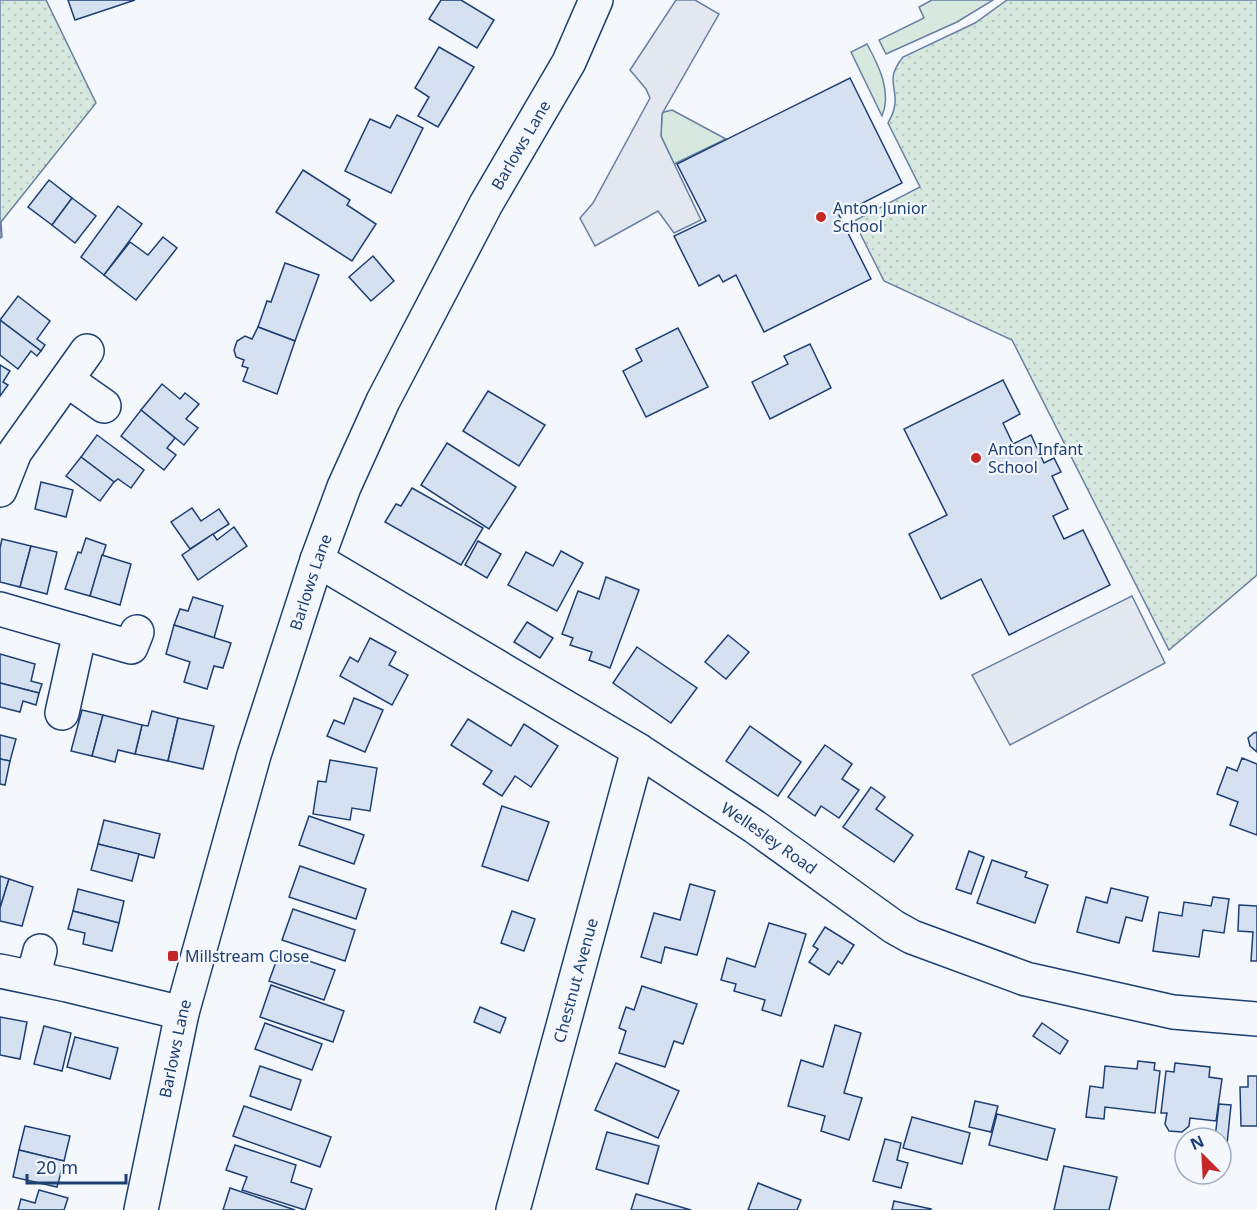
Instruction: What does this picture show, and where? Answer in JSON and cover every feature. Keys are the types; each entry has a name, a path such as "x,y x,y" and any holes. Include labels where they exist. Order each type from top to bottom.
{"street":[{"name":"Barlows Lane","path":"141,1210 182,1013 254,755 317,560 344,487 383,401 486,204 569,62 596,0"},
{"path":"0,490 15,452 87,351"},
{"path":"67,380 104,406"},
{"name":"Wellesley Road","path":"317,560 638,750 755,827 912,938 1026,978 1173,1012 1257,1019"},
{"path":"0,609 131,647 137,632"},
{"path":"62,713 80,632"},
{"name":"Chestnut Avenue","path":"513,1210 638,750"},
{"path":"0,971 37,964 182,1013"}],"shaded area":[{"path":"0,0 46,0 96,103 1,222 2,237 0,238"},
{"path":"676,0 695,0 719,14 662,114 661,136 701,220 674,233 658,211 595,246 580,218 593,203 650,98 646,89 630,70"},
{"path":"932,0 993,0 957,22 886,54 879,40 924,18 919,7"},
{"path":"1007,0 1257,0 1257,575 1169,650 1012,340 884,281 854,221 920,187 888,123 895,102 894,73 903,57 975,23"},
{"path":"867,44 880,70 885,88 886,98 882,116 851,52"},
{"path":"672,110 726,139 674,164 661,136 662,114"},
{"path":"1132,596 1165,663 1010,745 972,675"}],"building":[{"path":"68,0 135,0 75,20"},
{"path":"441,0 461,0 494,20 477,48 429,19"},
{"path":"439,47 474,67 438,127 418,116 429,97 415,88"},
{"path":"850,78 902,183 839,215 871,279 764,332 736,275 723,282 719,275 699,286 674,236 706,221 677,164"},
{"path":"397,115 423,128 391,193 345,171 370,119 390,128"},
{"path":"303,170 350,200 347,205 376,224 352,261 276,212"},
{"path":"49,180 72,198 52,225 28,207"},
{"path":"72,198 96,216 75,243 52,225"},
{"path":"118,206 142,224 104,275 81,257"},
{"path":"163,237 177,248 136,300 104,275 130,242 148,255"},
{"path":"373,256 394,281 371,301 349,277"},
{"path":"285,263 319,275 295,341 258,327 267,301 271,302"},
{"path":"18,296 50,321 37,339 45,345 41,351 0,320"},
{"path":"0,320 41,351 37,356 31,351 18,369 0,355"},
{"path":"258,327 295,341 277,394 243,381 248,368 242,366 244,360 236,357 234,350 237,341 245,336 252,339"},
{"path":"678,328 708,387 646,417 623,371 642,361 636,349"},
{"path":"810,344 831,388 770,419 752,382 788,364 784,356"},
{"path":"0,365 10,371 3,382 8,385 0,396"},
{"path":"1003,380 1020,414 1003,423 1013,444 1031,435 1044,463 1054,458 1061,472 1052,476 1068,509 1053,516 1064,539 1083,530 1110,585 1009,635 981,579 941,599 909,534 947,515 904,429"},
{"path":"162,384 180,399 185,393 199,404 186,419 198,428 184,445 141,410"},
{"path":"488,391 545,425 519,466 463,431"},
{"path":"141,410 175,438 167,448 176,455 164,470 121,436"},
{"path":"97,435 144,470 131,488 118,479 114,482 81,457"},
{"path":"447,443 516,487 489,529 421,485"},
{"path":"81,457 114,482 100,501 66,476"},
{"path":"41,482 73,490 66,517 35,509"},
{"path":"412,488 483,528 461,565 385,522 396,504 401,506"},
{"path":"192,508 201,521 219,509 229,524 190,549 171,522"},
{"path":"234,527 247,546 198,580 182,555 213,534 217,540"},
{"path":"86,538 106,545 90,596 65,589 78,552 81,553"},
{"path":"2,539 31,546 20,587 0,582"},
{"path":"478,541 501,554 487,578 465,565"},
{"path":"31,546 57,552 47,594 20,587"},
{"path":"561,551 583,563 557,611 508,585 526,552 553,566"},
{"path":"102,555 131,564 120,605 90,596"},
{"path":"606,577 639,590 610,668 589,660 592,652 570,645 573,638 562,634 578,591 599,599"},
{"path":"193,597 223,606 214,638 174,625 180,609 188,611"},
{"path":"527,622 553,638 540,658 514,642"},
{"path":"174,625 231,643 223,668 214,666 207,689 184,682 190,662 166,654"},
{"path":"728,635 749,652 726,679 705,662"},
{"path":"370,638 396,652 389,665 408,675 392,705 340,676 350,657 358,662"},
{"path":"637,647 697,688 671,723 613,683"},
{"path":"0,654 35,664 31,681 42,684 39,693 0,683"},
{"path":"0,683 39,693 36,705 23,701 20,712 0,707"},
{"path":"354,698 383,710 365,752 327,736 334,720 344,724"},
{"path":"82,710 103,715 92,756 71,751"},
{"path":"152,711 178,718 168,761 135,754 142,725 148,726"},
{"path":"103,715 142,725 135,754 118,750 115,762 92,756"},
{"path":"178,718 214,726 203,769 168,761"},
{"path":"468,719 511,746 524,724 558,746 531,787 515,776 502,796 483,784 492,771 451,745"},
{"path":"750,726 801,762 778,796 726,761"},
{"path":"1257,732 1257,752 1250,746 1248,738"},
{"path":"0,735 16,739 10,761 0,759"},
{"path":"825,745 852,764 842,779 859,790 839,818 821,806 815,816 788,797"},
{"path":"1242,758 1257,764 1257,835 1230,825 1238,802 1217,794 1227,767 1237,771"},
{"path":"0,759 10,761 5,785 0,784"},
{"path":"330,760 377,768 370,811 352,808 350,820 313,814 318,781 326,782"},
{"path":"871,787 885,797 876,809 913,835 894,862 843,827"},
{"path":"502,806 549,822 528,881 482,866"},
{"path":"309,816 364,835 354,864 299,845"},
{"path":"104,820 160,834 154,858 98,844"},
{"path":"98,844 139,854 132,881 91,870"},
{"path":"969,851 984,857 971,894 956,889"},
{"path":"992,860 1027,872 1025,877 1048,885 1035,923 977,903"},
{"path":"300,866 366,889 356,919 289,897"},
{"path":"0,876 9,879 0,908"},
{"path":"9,879 33,887 22,926 0,921 0,908"},
{"path":"690,884 715,891 697,955 665,947 661,963 641,957 654,913 680,920"},
{"path":"1111,888 1148,897 1142,921 1126,917 1119,943 1077,932 1086,897 1107,903"},
{"path":"78,889 124,901 119,923 73,911"},
{"path":"1213,897 1229,899 1224,933 1203,930 1199,957 1153,951 1159,912 1182,916 1184,902 1211,906"},
{"path":"1239,905 1257,906 1257,961 1251,961 1253,932 1238,931"},
{"path":"293,909 355,930 345,961 282,940"},
{"path":"73,911 119,923 112,951 83,944 85,933 68,929"},
{"path":"512,911 535,919 524,951 501,943"},
{"path":"769,923 806,934 781,1016 762,1010 765,1000 734,991 736,984 721,980 727,958 755,967"},
{"path":"825,927 854,945 842,964 838,961 829,975 809,962 818,949 813,946"},
{"path":"280,951 335,970 324,1000 269,981"},
{"path":"271,985 344,1011 333,1042 260,1017"},
{"path":"642,986 697,1004 683,1044 674,1041 665,1067 619,1053 626,1031 619,1028 626,1007 634,1010"},
{"path":"480,1007 506,1018 500,1033 474,1022"},
{"path":"0,1017 27,1022 20,1059 0,1055"},
{"path":"265,1023 322,1044 312,1070 255,1049"},
{"path":"1042,1023 1068,1041 1060,1054 1033,1036"},
{"path":"835,1025 861,1033 844,1093 862,1098 849,1140 821,1131 825,1116 788,1106 801,1060 823,1067"},
{"path":"44,1026 71,1033 62,1071 34,1064"},
{"path":"75,1037 118,1048 110,1079 67,1067"},
{"path":"1138,1061 1155,1063 1154,1070 1160,1071 1155,1113 1105,1107 1104,1119 1086,1117 1090,1086 1103,1088 1105,1066 1137,1069"},
{"path":"616,1063 679,1091 658,1138 595,1110"},
{"path":"1175,1063 1210,1067 1209,1077 1222,1079 1216,1121 1190,1118 1189,1126 1173,1126 1173,1131 1169,1131 1165,1124 1167,1113 1161,1113 1166,1071 1174,1072"},
{"path":"260,1066 301,1080 291,1110 250,1096"},
{"path":"1248,1076 1257,1076 1257,1126 1241,1126 1240,1087 1248,1087"},
{"path":"975,1101 998,1106 991,1132 969,1127"},
{"path":"1219,1104 1231,1105 1229,1126 1216,1126"},
{"path":"244,1106 331,1137 320,1167 233,1136"},
{"path":"997,1114 1055,1129 1047,1160 989,1145"},
{"path":"912,1117 970,1133 962,1164 903,1148"},
{"path":"25,1126 70,1136 64,1161 19,1150"},
{"path":"607,1132 659,1146 648,1184 596,1169"},
{"path":"885,1139 901,1143 897,1160 908,1163 901,1188 873,1181"},
{"path":"235,1145 296,1165 291,1182 312,1189 305,1210 242,1190 247,1177 226,1170"},
{"path":"19,1150 64,1161 57,1187 13,1177"},
{"path":"1064,1166 1117,1177 1109,1210 1054,1210"},
{"path":"758,1183 801,1200 797,1210 748,1210"},
{"path":"230,1188 295,1210 223,1210"},
{"path":"39,1190 68,1198 64,1210 18,1210 21,1199 35,1203"},
{"path":"636,1194 691,1210 631,1210"},
{"path":"894,1201 931,1209 892,1210"}],"place":[{"name":"Anton Junior School","path":"821,217"},
{"name":"Anton Infant School","path":"976,458"},
{"name":"Millstream Close","path":"173,956"}]}
